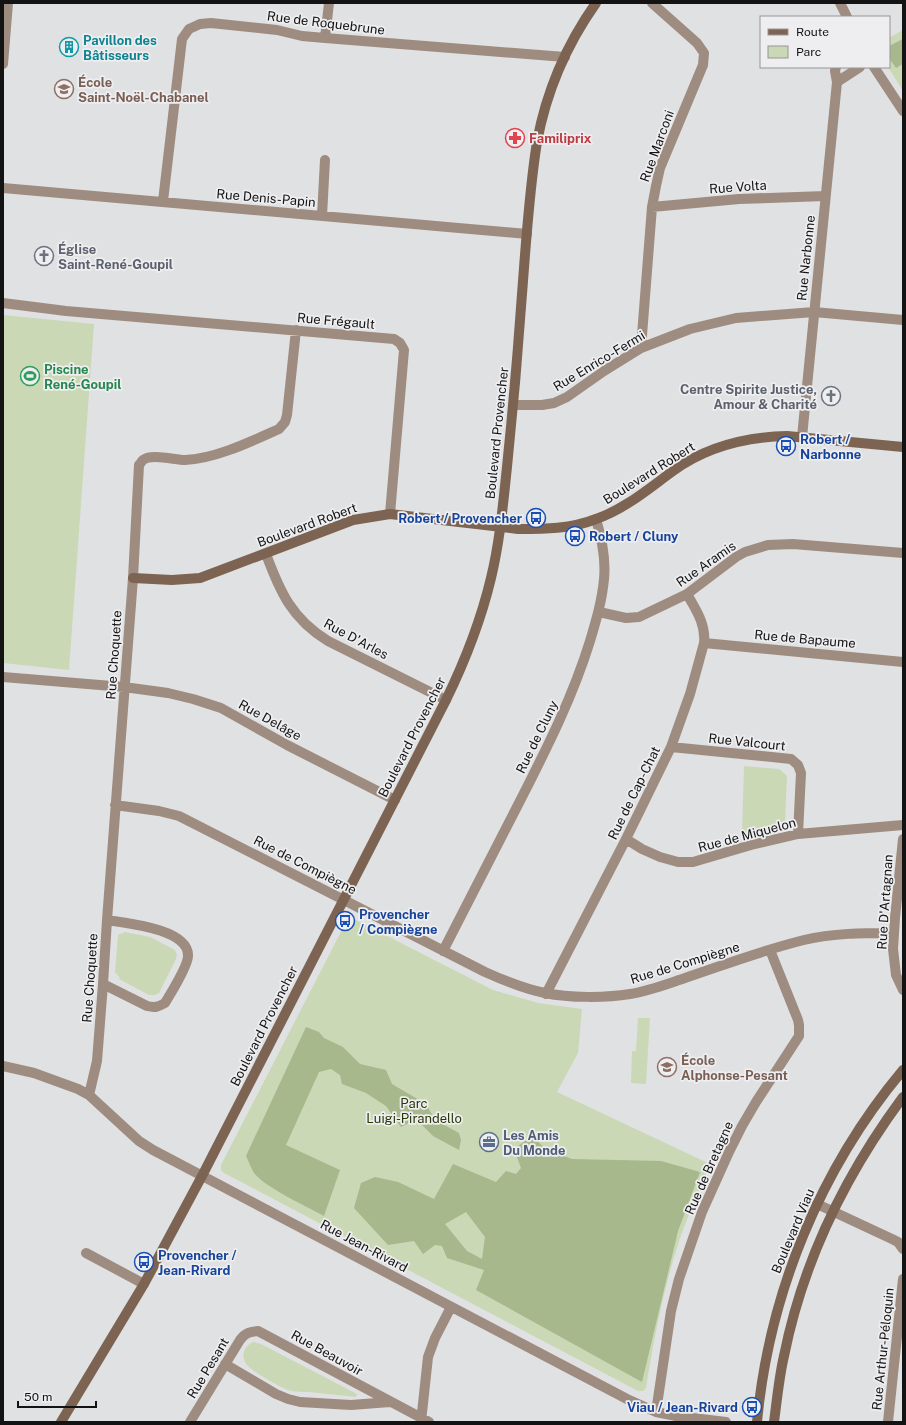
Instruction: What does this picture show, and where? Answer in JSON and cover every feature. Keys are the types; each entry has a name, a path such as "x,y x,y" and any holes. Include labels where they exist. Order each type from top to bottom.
{"street":[{"path":"3,64 8,3"},
{"path":"325,38 328,3"},
{"name":"Boulevard Provencher","path":"61,1422 144,1284 202,1176 446,700 466,658 484,606 495,561 500,527 514,405 527,234 537,141 542,118 552,86 584,20 596,3"},
{"name":"Rue Marconi","path":"641,348 652,207 656,186 660,168 703,65 704,53 697,43 652,3"},
{"path":"840,3 846,16"},
{"name":"Rue de Roquebrune","path":"163,201 182,39 189,29 200,24 211,23 277,30 302,36 565,57"},
{"name":"Rue Narbonne","path":"802,437 837,82 836,68"},
{"path":"837,82 858,68"},
{"path":"875,68 903,111"},
{"path":"322,216 325,160"},
{"name":"Rue Denis-Papin","path":"3,188 527,234"},
{"name":"Rue Volta","path":"652,207 739,199 825,196"},
{"name":"Rue Frégault","path":"3,303 97,313 394,339 404,350 390,514"},
{"name":"Rue Enrico-Fermi","path":"514,405 542,405 567,397 604,371 641,348 690,329 736,318 814,312 903,320"},
{"name":"Rue Choquette","path":"89,1095 96,1061 103,984 115,805 133,578 139,465 142,460 149,458 184,460 199,459 225,451 279,429 285,422 287,416 296,330"},
{"name":"Boulevard Robert","path":"133,578 172,580 200,578 353,520 390,514 518,529 565,527 596,520 636,498 688,462 719,447 769,437 802,437 903,447"},
{"name":"Rue de Cluny","path":"443,951 543,756 564,711 582,666 599,612 604,580 602,541 596,520"},
{"name":"Rue Aramis","path":"599,612 626,618 639,617 687,594 736,557 768,544 793,544 903,553"},
{"name":"Rue D'Arles","path":"266,554 277,582 290,606 298,617 317,634 328,641 446,700"},
{"name":"Rue de Cap-Chat","path":"546,994 626,839 671,747 690,694 705,636 701,618 687,594"},
{"name":"Rue de Bapaume","path":"704,643 903,662"},
{"path":"3,677 124,687"},
{"name":"Rue Delâge","path":"124,687 168,693 221,708 287,745 395,800"},
{"name":"Rue Valcourt","path":"671,747 791,759 798,765 801,773 798,834"},
{"name":"Rue de Compiègne","path":"115,805 159,811 179,816 443,951 507,982 546,994 598,996 633,993 661,986 802,941 824,936 860,933 894,933"},
{"name":"Rue de Miquelon","path":"626,839 660,858 678,862 693,862 751,844 798,834 903,825"},
{"name":"Rue D'Artagnan","path":"903,839 894,933 894,967 903,990"},
{"path":"103,984 147,1006 154,1008 160,1007 165,1003 188,958 187,948 182,942 174,938 148,926 107,920"},
{"name":"Rue de Bretagne","path":"656,1412 660,1376 671,1311 679,1279 702,1212 742,1126 798,1036 798,1020 770,950"},
{"name":"Rue Jean-Rivard","path":"3,1066 56,1080 78,1089 89,1095 139,1142 627,1399 656,1412 726,1422"},
{"name":"Boulevard Viau","path":"757,1422 765,1360 773,1325 786,1280 801,1241 817,1204 851,1140 903,1070"},
{"path":"774,1422 784,1356 796,1307 818,1244 832,1212 865,1152 903,1097"},
{"path":"817,1204 898,1242 903,1249"},
{"path":"86,1253 144,1284"},
{"name":"Rue Arthur-Péloquin","path":"888,1422 903,1279"},
{"path":"423,1421 428,1357 435,1338 451,1307"},
{"name":"Rue Beauvoir","path":"250,1332 258,1331 267,1335 423,1421"},
{"name":"Rue Pesant","path":"190,1422 244,1334 250,1332"},
{"path":"225,1364 276,1394 300,1402 351,1406 390,1402"}],"green space":[{"path":"903,30 903,91 889,68 890,68 890,37"},
{"path":"903,39 903,64 896,68 890,59 890,46"},
{"path":"3,315 94,324 69,670 3,663"},
{"path":"744,766 779,769 787,776 785,821 782,825 742,834"},
{"name":"Parc Luigi-Pirandello","path":"352,918 493,990 538,1003 582,1009 578,1053 557,1092 710,1164 687,1219 674,1256 660,1312 646,1388 643,1391 638,1391 224,1173 221,1170 221,1165 344,926"},
{"path":"125,932 150,937 175,950 177,955 175,961 159,993 149,995 119,979 120,978 115,972 118,935"},
{"path":"638,1018 650,1018 646,1084 631,1083 632,1051 636,1051"},
{"path":"306,1027 319,1032 324,1038 343,1047 360,1064 386,1070 392,1084 426,1104 435,1120 459,1133 461,1140 459,1150 433,1136 416,1119 401,1127 386,1106 366,1093 342,1084 340,1075 331,1069 319,1072 286,1145 340,1170 324,1216 267,1185 254,1173 246,1156"},
{"path":"536,1139 545,1149 572,1159 661,1161 700,1172 678,1231 642,1382 476,1290 484,1270 447,1258 442,1246 435,1245 423,1254 414,1241 388,1245 354,1208 361,1183 375,1177 398,1182 434,1199 453,1164 496,1182 506,1171 516,1174 521,1168 514,1149 525,1141","holes":["466,1212 485,1237 482,1259 467,1251 445,1224"]},
{"path":"254,1342 261,1344 357,1394 356,1397 293,1391 273,1383 255,1372 248,1366 244,1359 243,1356 245,1349"}],"place":[{"name":"Pavillon des Bâtisseurs","path":"69,47"},
{"name":"École Saint-Noël-Chabanel","path":"64,89"},
{"name":"Familiprix","path":"515,138"},
{"name":"Église Saint-René-Goupil","path":"44,256"},
{"name":"Piscine René-Goupil","path":"30,376"},
{"name":"Centre Spirite Justice, Amour & Charité","path":"831,396"},
{"name":"Robert / Narbonne","path":"786,446"},
{"name":"Robert / Provencher","path":"536,518"},
{"name":"Robert / Cluny","path":"575,536"},
{"name":"Provencher / Compiègne","path":"345,921"},
{"name":"École Alphonse-Pesant","path":"667,1067"},
{"name":"Les Amis Du Monde","path":"489,1142"},
{"name":"Provencher / Jean-Rivard","path":"144,1262"},
{"name":"Viau / Jean-Rivard","path":"752,1407"}]}
